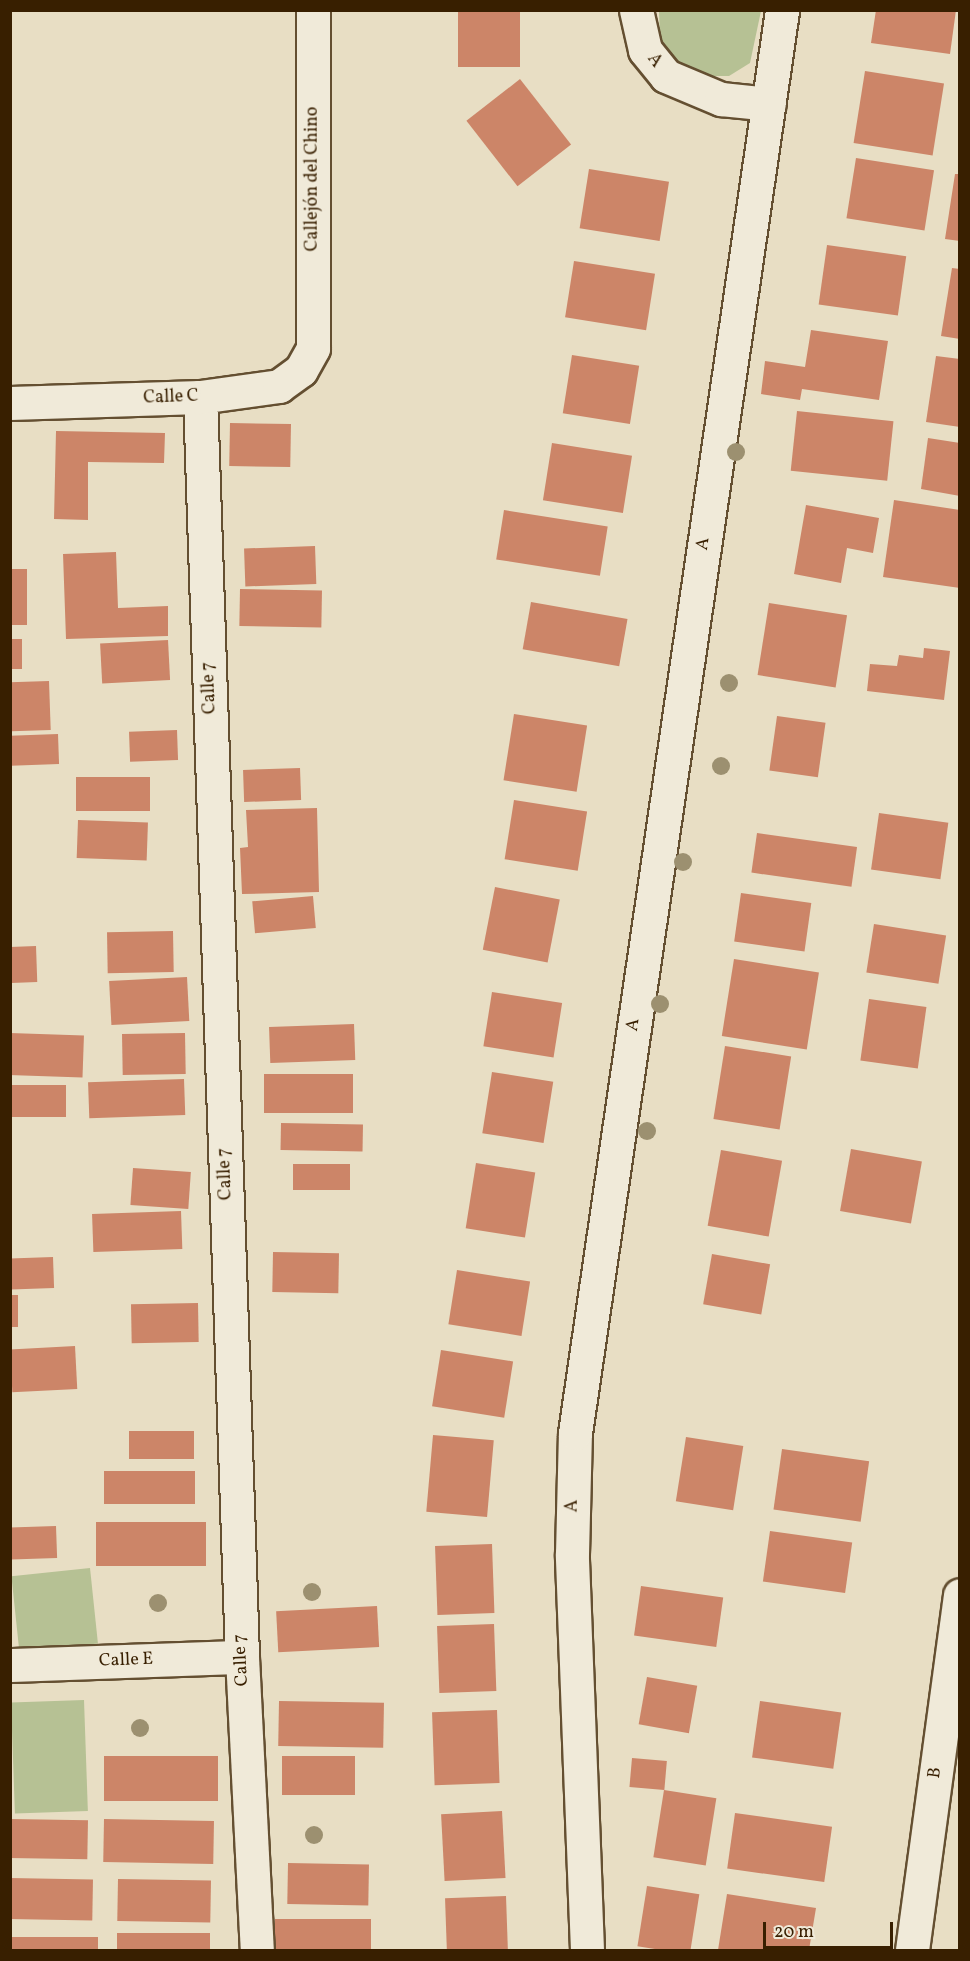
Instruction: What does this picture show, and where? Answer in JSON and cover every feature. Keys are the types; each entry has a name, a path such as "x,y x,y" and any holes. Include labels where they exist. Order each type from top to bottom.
{"street":[{"name":"Callejón del Chino","path":"313,10 313,348"},
{"name":"A","path":"636,10 645,50 666,76 722,99 769,104"},
{"name":"A","path":"587,1950 572,1554 575,1433 782,10"},
{"name":"Calle C","path":"10,403 200,397 279,386 301,370 313,348"},
{"name":"Calle 7","path":"200,397 242,1657 257,1950"},
{"name":"B","path":"912,1950 960,1595"},
{"name":"Calle E","path":"10,1665 242,1657"}],"green space":[{"path":"659,11 761,11 750,63 729,76 709,76 690,71 675,61 660,38"},
{"path":"90,1568 98,1644 19,1652 11,1576"},
{"path":"84,1700 88,1811 15,1813 11,1703"}],"building":[{"path":"458,10 520,10 520,67 458,67"},
{"path":"876,10 956,10 950,54 871,43"},
{"path":"865,71 944,84 933,156 854,143"},
{"path":"520,79 571,144 518,186 466,121"},
{"path":"856,158 934,170 924,231 846,218"},
{"path":"589,169 669,182 660,241 580,228"},
{"path":"955,174 960,174 960,241 945,239"},
{"path":"827,245 906,256 898,316 819,304"},
{"path":"574,261 655,274 646,330 565,317"},
{"path":"952,268 960,269 960,339 941,336"},
{"path":"811,330 888,341 879,400 802,389 800,400 761,394 765,361 805,367"},
{"path":"572,355 639,366 630,424 563,413"},
{"path":"936,356 960,359 960,427 926,422"},
{"path":"797,411 893,421 887,481 791,471"},
{"path":"230,423 291,424 290,467 229,466"},
{"path":"56,431 165,433 164,463 88,462 88,520 54,519"},
{"path":"928,438 960,443 960,496 921,489"},
{"path":"552,443 632,456 623,513 543,500"},
{"path":"894,500 960,510 960,588 883,577"},
{"path":"806,505 879,518 873,553 847,548 841,583 794,574"},
{"path":"504,510 608,526 600,576 496,559"},
{"path":"315,546 316,584 245,586 244,548"},
{"path":"116,552 118,608 168,606 168,636 66,639 63,554"},
{"path":"10,569 27,569 27,625 10,625"},
{"path":"240,589 322,590 321,627 239,626"},
{"path":"531,602 628,619 619,666 523,649"},
{"path":"769,603 847,615 836,687 758,675"},
{"path":"10,639 22,639 22,669 10,669"},
{"path":"168,640 170,680 102,684 100,644"},
{"path":"924,648 950,651 944,700 867,691 870,664 897,666 899,655 923,658"},
{"path":"49,681 51,730 12,731 10,682"},
{"path":"514,714 587,726 577,792 504,780"},
{"path":"777,716 826,723 818,777 769,770"},
{"path":"177,730 178,760 130,762 129,732"},
{"path":"58,734 59,764 11,766 10,736"},
{"path":"300,768 301,800 244,802 243,770"},
{"path":"76,777 150,777 150,811 76,811"},
{"path":"514,800 587,812 578,871 505,859"},
{"path":"317,808 319,892 242,894 240,848 248,847 246,810"},
{"path":"879,813 948,823 940,879 871,869"},
{"path":"78,820 148,822 147,860 77,858"},
{"path":"757,833 857,847 851,887 751,873"},
{"path":"495,887 560,900 548,962 483,950"},
{"path":"741,893 811,903 804,951 734,942"},
{"path":"313,896 316,928 255,933 252,901"},
{"path":"874,924 946,935 938,984 866,972"},
{"path":"173,931 174,972 108,973 107,932"},
{"path":"36,946 37,982 11,983 10,947"},
{"path":"734,959 819,972 807,1049 722,1036"},
{"path":"187,977 189,1021 111,1025 109,981"},
{"path":"492,992 562,1003 554,1057 483,1046"},
{"path":"869,999 926,1007 918,1068 860,1060"},
{"path":"354,1024 355,1060 270,1063 269,1027"},
{"path":"10,1033 84,1036 82,1078 10,1075"},
{"path":"185,1033 186,1074 123,1075 122,1034"},
{"path":"725,1046 791,1056 780,1130 713,1119"},
{"path":"492,1072 553,1082 544,1143 482,1133"},
{"path":"264,1074 353,1074 353,1113 264,1113"},
{"path":"184,1079 185,1115 89,1118 88,1082"},
{"path":"10,1085 66,1085 66,1117 10,1117"},
{"path":"281,1123 363,1124 363,1151 281,1150"},
{"path":"851,1149 922,1162 911,1224 840,1211"},
{"path":"721,1150 782,1161 769,1237 708,1226"},
{"path":"476,1163 535,1172 525,1238 466,1228"},
{"path":"293,1164 350,1164 350,1190 293,1190"},
{"path":"133,1168 191,1172 188,1209 130,1205"},
{"path":"181,1211 182,1249 93,1252 92,1214"},
{"path":"273,1252 339,1253 338,1293 272,1292"},
{"path":"712,1254 770,1264 761,1314 703,1304"},
{"path":"53,1257 54,1288 11,1289 10,1259"},
{"path":"457,1270 530,1282 521,1336 448,1324"},
{"path":"10,1295 18,1295 18,1327 10,1327"},
{"path":"198,1303 199,1342 132,1343 131,1304"},
{"path":"75,1346 77,1389 12,1392 10,1349"},
{"path":"441,1350 513,1361 504,1418 432,1406"},
{"path":"129,1431 194,1431 194,1459 129,1459"},
{"path":"433,1435 494,1440 487,1517 426,1512"},
{"path":"686,1437 743,1446 733,1510 676,1501"},
{"path":"782,1449 869,1461 861,1522 774,1509"},
{"path":"104,1471 195,1471 195,1504 104,1504"},
{"path":"96,1522 206,1522 206,1566 96,1566"},
{"path":"56,1526 57,1558 11,1560 10,1528"},
{"path":"770,1531 852,1543 845,1593 763,1582"},
{"path":"492,1544 494,1613 437,1615 435,1546"},
{"path":"641,1586 723,1598 716,1647 634,1636"},
{"path":"377,1606 379,1647 278,1652 276,1611"},
{"path":"494,1624 496,1691 439,1693 437,1626"},
{"path":"647,1677 697,1686 689,1733 639,1724"},
{"path":"279,1701 384,1703 383,1748 278,1746"},
{"path":"760,1701 841,1712 833,1769 752,1757"},
{"path":"497,1710 500,1783 435,1785 432,1712"},
{"path":"104,1756 218,1756 218,1801 104,1801"},
{"path":"282,1756 355,1756 355,1795 282,1795"},
{"path":"632,1758 667,1761 664,1790 629,1787"},
{"path":"664,1790 716,1798 706,1865 653,1857"},
{"path":"502,1811 506,1878 445,1881 441,1814"},
{"path":"735,1813 832,1827 824,1882 727,1868"},
{"path":"10,1819 88,1820 87,1859 10,1858"},
{"path":"104,1819 214,1821 213,1864 103,1862"},
{"path":"288,1863 369,1864 368,1905 287,1904"},
{"path":"10,1878 93,1879 92,1920 10,1919"},
{"path":"118,1879 211,1881 210,1923 117,1921"},
{"path":"647,1886 699,1894 691,1950 661,1950 637,1946"},
{"path":"727,1894 816,1908 809,1950 718,1950"},
{"path":"506,1896 508,1950 447,1950 445,1898"},
{"path":"275,1919 371,1919 371,1950 275,1950"},
{"path":"117,1933 210,1933 210,1950 117,1950"},
{"path":"10,1937 98,1937 98,1950 10,1950"}]}
